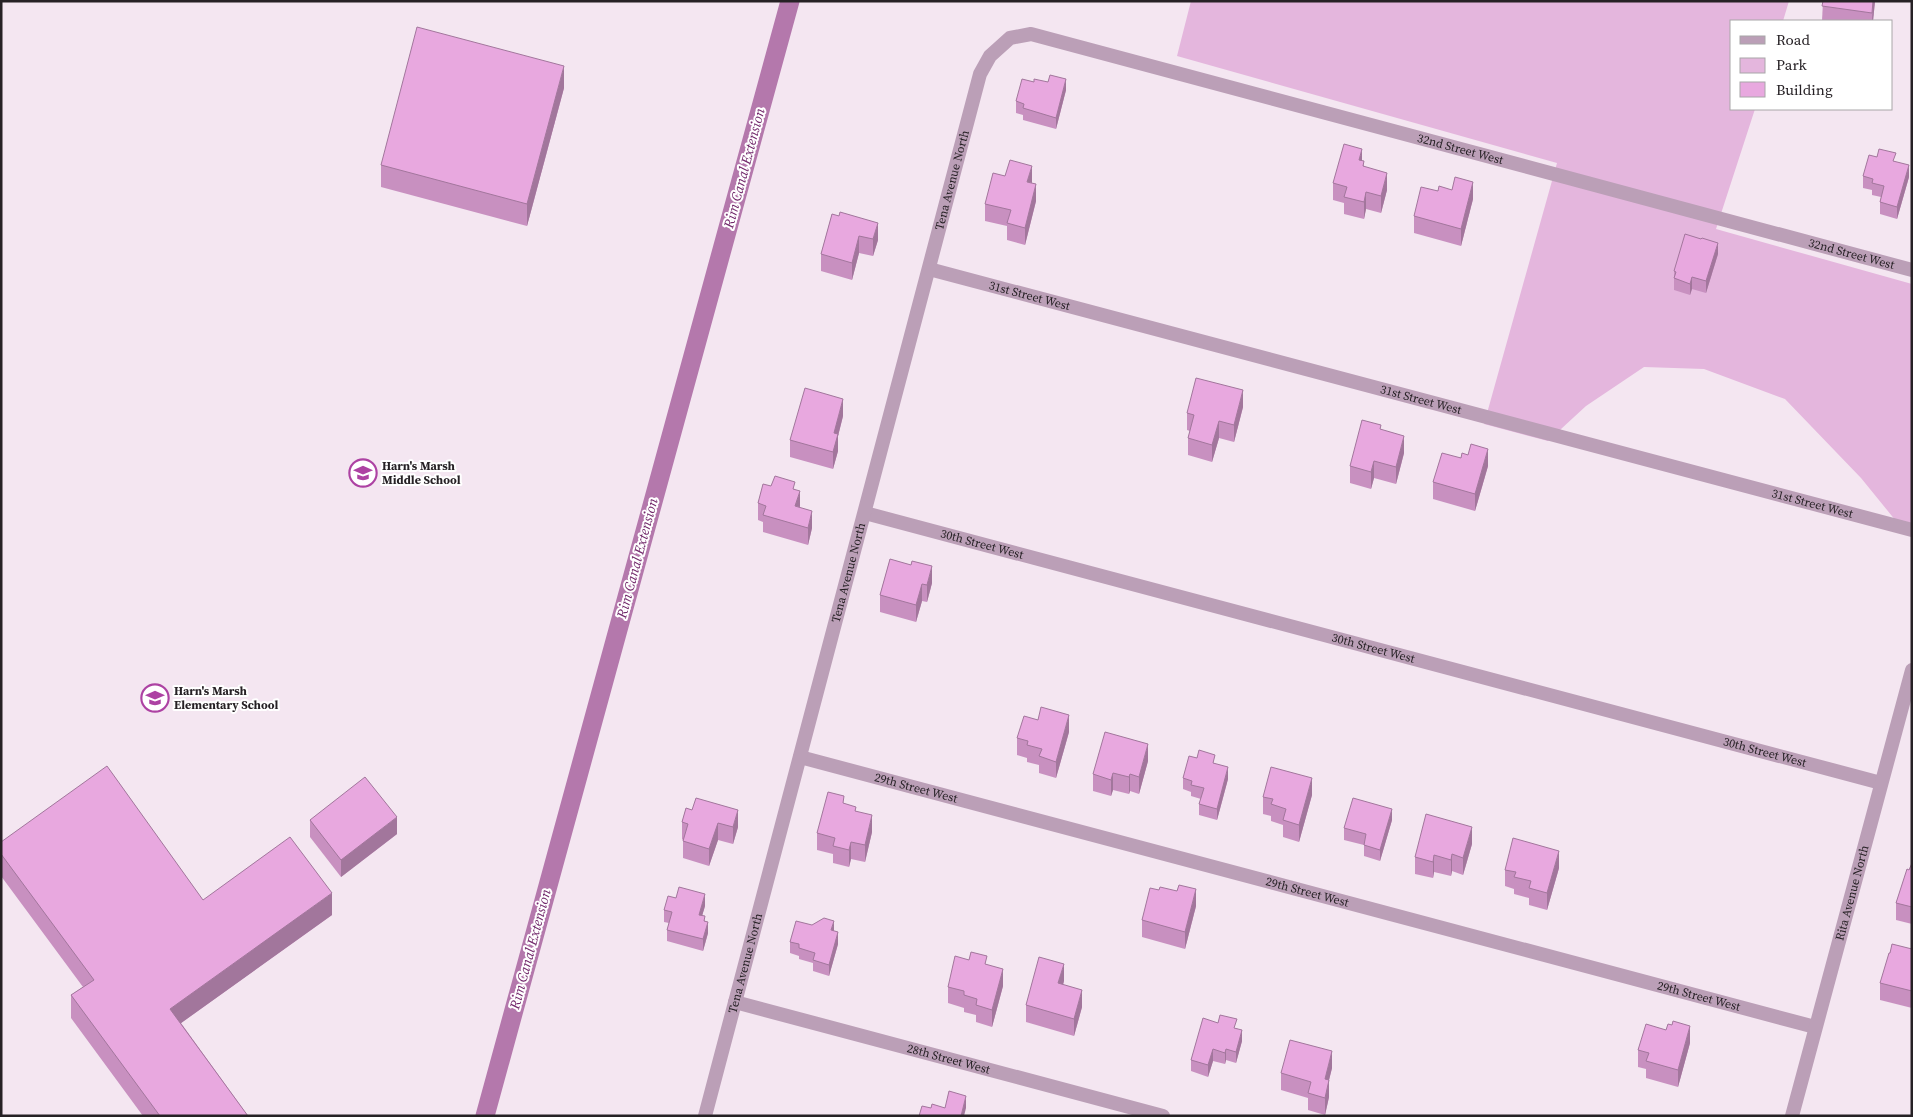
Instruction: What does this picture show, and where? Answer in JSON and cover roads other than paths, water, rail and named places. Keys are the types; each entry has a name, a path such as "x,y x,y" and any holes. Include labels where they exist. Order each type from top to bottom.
{"street":[{"name":"32nd Street West","path":"1010,38 1031,34 1912,270"},
{"name":"Tena Avenue North","path":"705,1116 980,74 990,56 1010,38"},
{"name":"31st Street West","path":"929,269 1912,530"},
{"name":"30th Street West","path":"865,513 1881,784"},
{"name":"Rita Avenue North","path":"1792,1116 1912,670"},
{"name":"29th Street West","path":"800,758 1815,1027"},
{"name":"28th Street West","path":"735,1002 1164,1116"}],"waterway":[{"name":"Rim Canal Extension","path":"485,1116 790,1"}],"place":[{"name":"Harn's Marsh Middle School","path":"363,473"},
{"name":"Harn's Marsh Elementary School","path":"155,698"}]}
